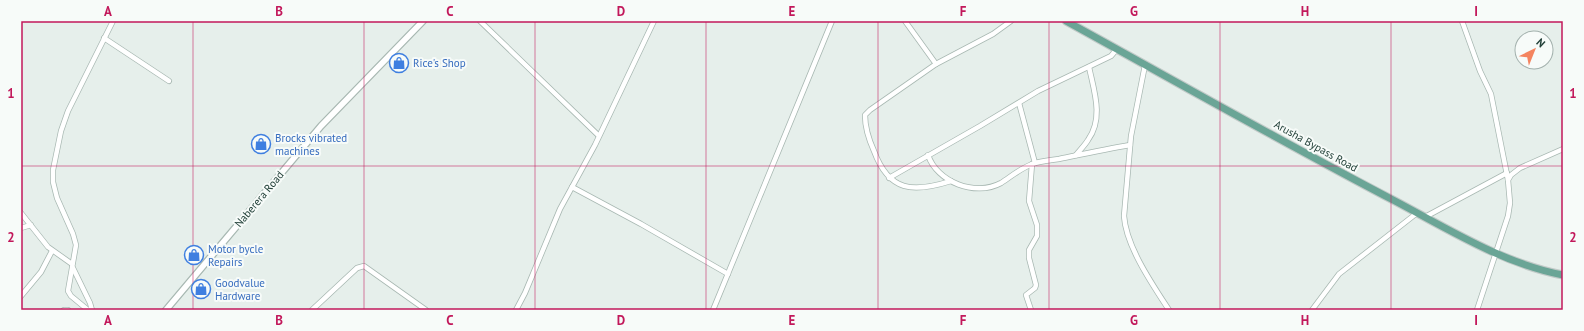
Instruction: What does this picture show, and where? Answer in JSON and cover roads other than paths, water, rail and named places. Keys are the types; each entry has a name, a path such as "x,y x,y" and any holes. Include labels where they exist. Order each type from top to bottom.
{"main road":[{"name":"Arusha Bypass Road","path":"1066,21 1358,182 1494,253 1550,273 1563,275"}],"street":[{"path":"88,310 71,296 68,290 76,250 75,239 57,198 53,182 53,170 61,131 68,111 113,21"},
{"name":"Naberera Road","path":"169,309 321,126 423,21"},
{"path":"480,21 598,135"},
{"path":"516,310 525,293 560,209 595,145 598,135 654,21"},
{"path":"713,310 832,21"},
{"path":"905,21 936,64"},
{"path":"951,181 934,186 918,188 904,186 889,178 884,173 872,147 867,132 866,116 870,110 936,64 976,43 1011,21"},
{"path":"1462,21 1480,71 1492,94 1507,173 1510,203 1508,216 1494,253 1477,310"},
{"path":"104,38 169,81"},
{"path":"889,178 1038,91 1111,56 1117,49"},
{"path":"1145,65 1130,144 1124,216 1125,228 1133,247 1169,310"},
{"path":"1076,155 1088,140 1097,120 1096,103 1089,67"},
{"path":"1019,103 1034,163 1029,201 1037,225 1037,236 1029,250 1029,258 1036,285 1035,288 1026,295 1031,310"},
{"path":"928,155 931,165 936,171 951,181 977,189 987,188 1000,183 1034,163 1130,144"},
{"path":"1508,180 1513,172 1563,149"},
{"path":"1426,217 1507,173"},
{"path":"572,187 641,224 728,274"},
{"path":"21,213 45,244 52,251 72,265 92,310"},
{"path":"1312,310 1339,274 1417,213"},
{"path":"21,228 31,225"},
{"path":"21,296 38,277 52,251"},
{"path":"312,310 357,268 364,266 426,310"}],"place":[{"name":"Rice's Shop","path":"399,63"},
{"name":"Brocks vibrated machines","path":"261,144"},
{"name":"Motor bycle Repairs","path":"194,255"},
{"name":"Goodvalue Hardware","path":"201,289"}]}
